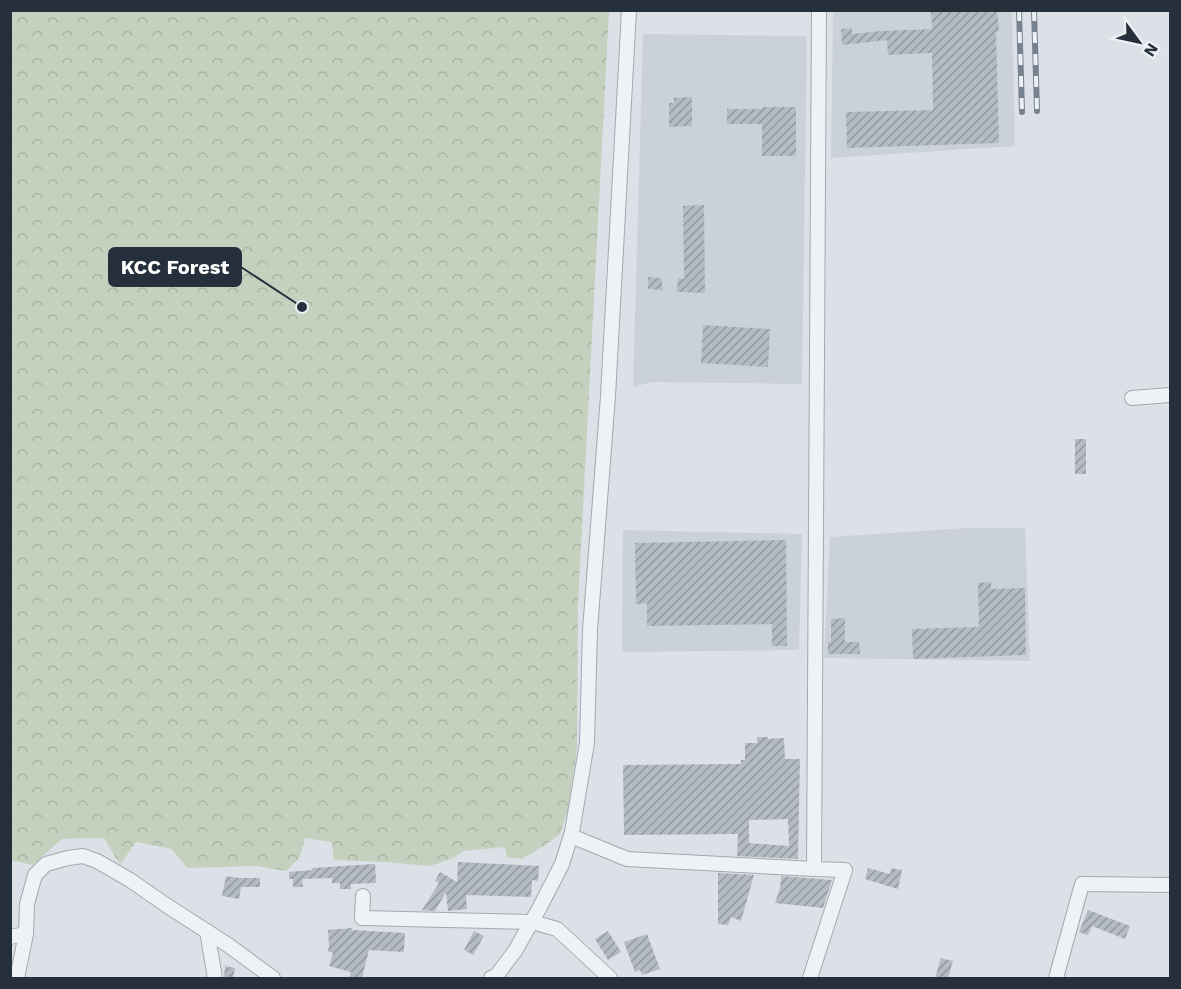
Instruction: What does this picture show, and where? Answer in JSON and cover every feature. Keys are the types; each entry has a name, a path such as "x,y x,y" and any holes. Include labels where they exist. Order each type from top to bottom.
{"street":[{"path":"491,978 496,976 515,951 562,864 571,836 587,743 590,630 609,384 629,10"},
{"path":"814,869 819,10"},
{"path":"1132,398 1170,395"},
{"path":"571,836 627,860 845,870 810,978"},
{"path":"17,978 26,934 27,904 36,874 46,864 83,856 97,861 130,880 273,978"},
{"path":"1056,978 1082,884 1170,885"},
{"path":"363,896 362,918 532,921 557,929 610,978"},
{"path":"207,931 215,978"},
{"path":"10,937 26,934"}],"shaded area":[{"path":"833,11 1012,11 1015,146 831,158"},
{"path":"643,34 807,36 802,384 652,382 633,387"},
{"path":"966,528 1025,528 1030,661 824,658 830,537"},
{"path":"623,530 802,534 799,650 622,652"}],"green space":[{"path":"11,10 609,11 578,604 577,749 568,810 560,834 544,846 522,859 507,857 505,847 464,851 453,858 430,866 334,860 332,842 305,838 300,857 286,871 256,866 187,868 172,849 136,842 120,865 104,838 62,839 33,865 11,860"}],"building":[{"path":"931,10 997,10 999,143 847,148 846,112 933,110 932,53 888,55 887,40 842,45 841,29 852,28 852,34 932,29"},
{"path":"692,97 692,126 669,127 669,103 674,103 674,98"},
{"path":"762,107 796,107 796,156 762,156 762,124 727,124 727,109 762,109"},
{"path":"704,205 705,293 677,292 678,278 684,279 683,206"},
{"path":"648,277 661,278 663,290 648,289"},
{"path":"703,325 770,329 768,367 701,363"},
{"path":"1075,439 1086,439 1086,474 1075,474"},
{"path":"786,540 787,646 772,646 772,624 647,626 647,603 636,604 635,543"},
{"path":"991,582 991,589 1025,588 1026,655 913,659 912,629 979,627 978,583"},
{"path":"845,618 845,642 859,642 860,654 828,654 828,642 831,642 831,619"},
{"path":"757,737 784,738 785,759 800,759 798,859 737,856 738,834 624,835 623,765 741,764 741,760 745,760 745,743 757,743","holes":["788,819 789,846 749,843 749,820"]},
{"path":"458,862 539,866 538,881 532,880 531,897 466,895 467,909 448,911 446,892 435,911 422,910 439,883 435,881 440,872 457,882"},
{"path":"375,864 376,883 351,884 351,889 340,889 340,883 332,883 332,878 302,879 303,887 293,887 293,879 289,879 289,872 312,870 312,868"},
{"path":"868,868 890,874 891,868 902,870 898,889 865,879"},
{"path":"718,873 754,875 741,921 731,917 728,925 718,924"},
{"path":"226,876 260,878 260,887 241,887 239,899 222,896"},
{"path":"781,876 832,880 823,908 775,903"},
{"path":"1088,910 1130,926 1125,939 1092,926 1088,935 1079,932"},
{"path":"352,928 352,930 405,933 404,952 369,950 362,978 349,978 351,972 329,966 333,953 328,951 328,930"},
{"path":"474,931 484,936 473,955 464,950"},
{"path":"608,931 621,952 608,960 595,939"},
{"path":"647,934 660,969 642,975 640,970 635,972 624,942"},
{"path":"941,958 953,961 948,978 935,978"},
{"path":"225,966 235,968 233,978 224,978"}],"railway":[{"path":"1019,10 1022,112"},
{"path":"1034,10 1037,111"}],"place":[{"name":"KCC Forest","path":"302,307"}]}
